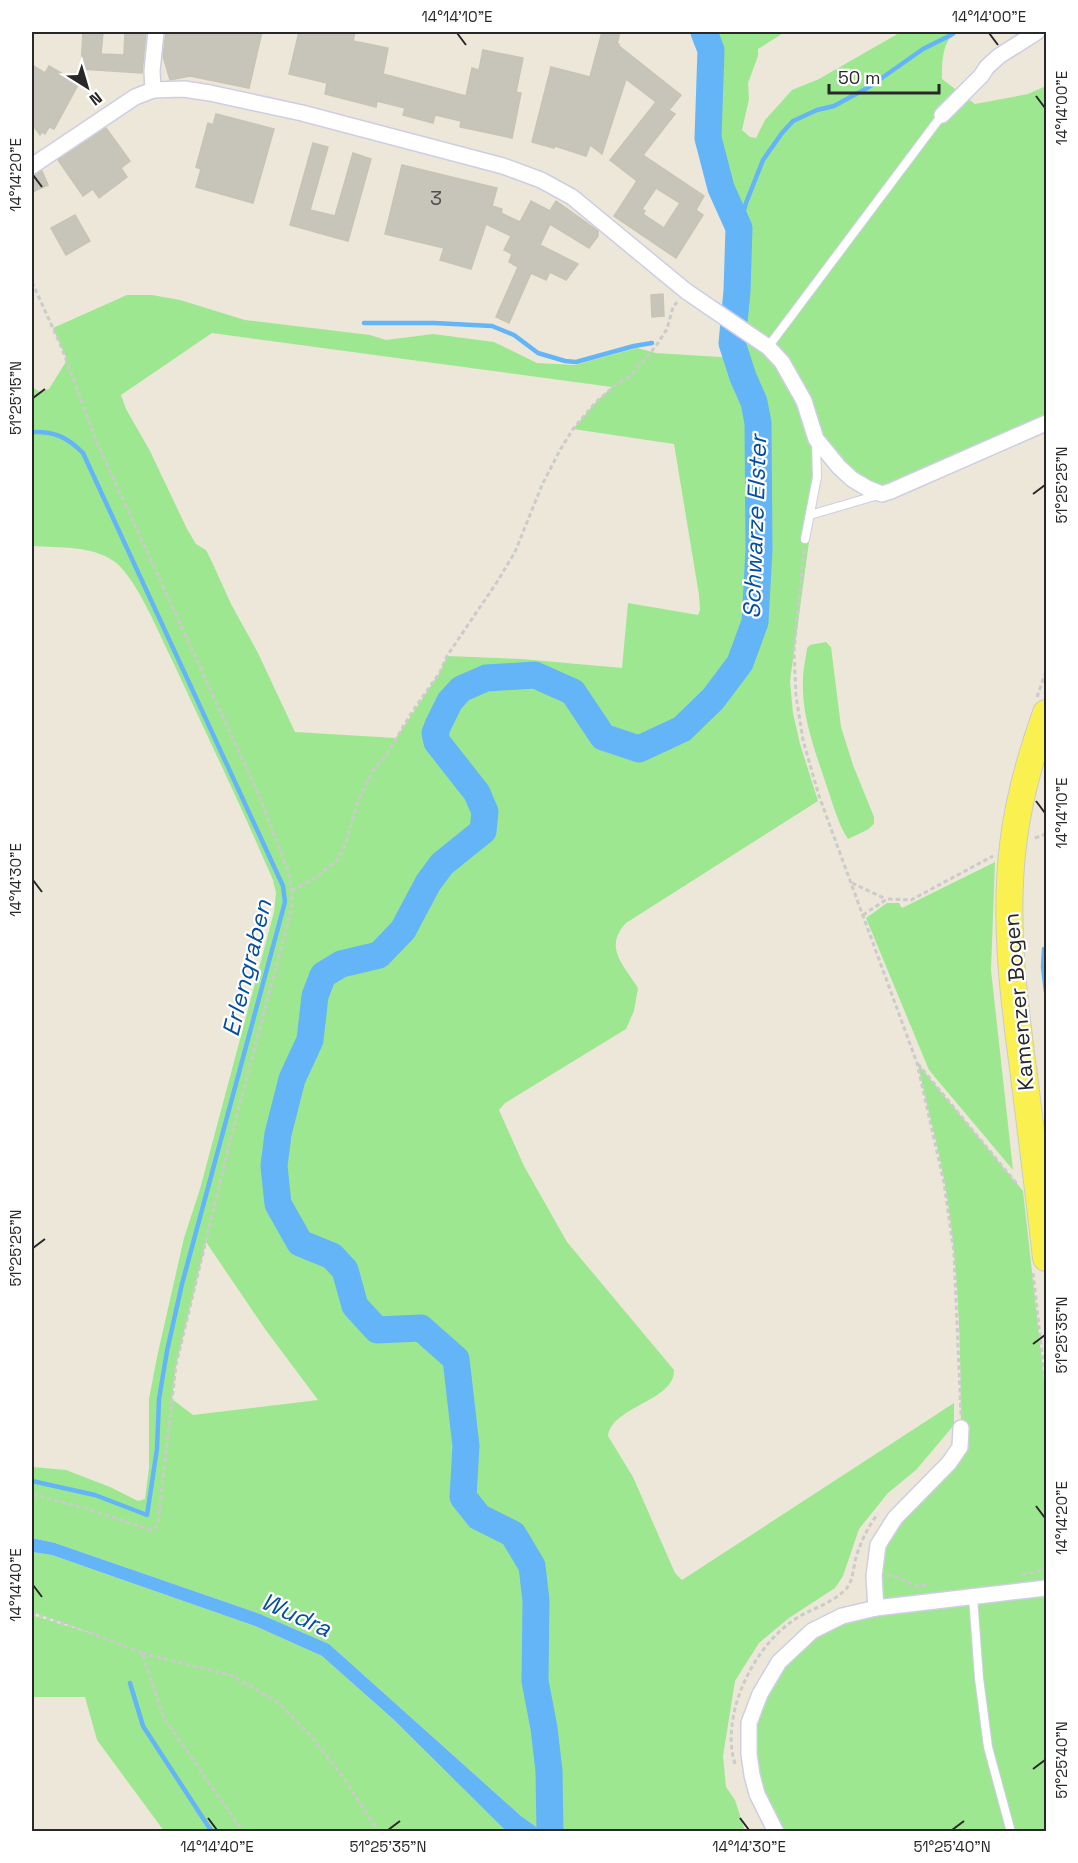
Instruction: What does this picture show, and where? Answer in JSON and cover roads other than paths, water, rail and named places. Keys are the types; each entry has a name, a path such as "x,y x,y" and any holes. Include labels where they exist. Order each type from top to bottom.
{"main road":[{"name":"Kamenzer Bogen","path":"1047,713 1028,773 1013,846 1009,911 1013,993 1047,1258"}],"street":[{"path":"153,90 152,71 156,32"},
{"path":"942,115 999,56 1038,32"},
{"path":"32,166 123,104 153,90 184,89 313,116 503,166 541,180 572,197 686,291 768,347 783,362 804,400 816,439 852,479 867,488 882,494 905,486 1047,423"},
{"path":"876,1608 874,1576 878,1545 895,1518 949,1463 960,1447 961,1428"},
{"path":"776,1832 757,1794 752,1775 749,1723 760,1694 779,1662 812,1631 842,1616 876,1608 1047,1588"}],"lane":[{"path":"768,347 942,115"},
{"path":"805,539 818,477 816,439"},
{"path":"810,514 882,494"},
{"path":"973,1597 979,1678 988,1747 1011,1832"}],"water":[{"path":"32,1538 55,1543 260,1614 329,1644 521,1816 542,1831 506,1831 393,1719 322,1656 255,1626 52,1555 32,1552"}],"waterway":[{"name":"Schwarze Elster","path":"550,1832 549,1771 535,1681 536,1601 532,1566 513,1534 479,1517 463,1497 466,1446 456,1359 421,1328 377,1330 355,1306 345,1270 332,1256 300,1243 278,1204 274,1166 278,1134 292,1079 310,1040 315,996 323,975 341,964 379,955 403,930 428,883 442,864 483,831 485,812 477,793 437,742 435,733 450,701 461,689 486,678 535,675 573,692 603,737 639,749 682,729 713,699 740,663 755,622 759,550 758,423 754,402 732,343 737,291 739,228 721,188 708,138 711,50 704,32"},
{"path":"739,228 763,160 793,121 817,110 834,106 869,87 923,49 955,32"},
{"path":"364,323 492,326 514,335 538,353 576,362 652,343"},
{"name":"Erlengraben","path":"32,432 60,436 83,453 283,886 285,902 182,1284 159,1399 157,1449 147,1515 95,1495 32,1481"},
{"path":"1044,949 1043,967 1046,992"},
{"name":"Erlengraben","path":"130,1683 143,1726 212,1832"}],"water label":[{"name":"Wudra","path":"296,1615"}]}
